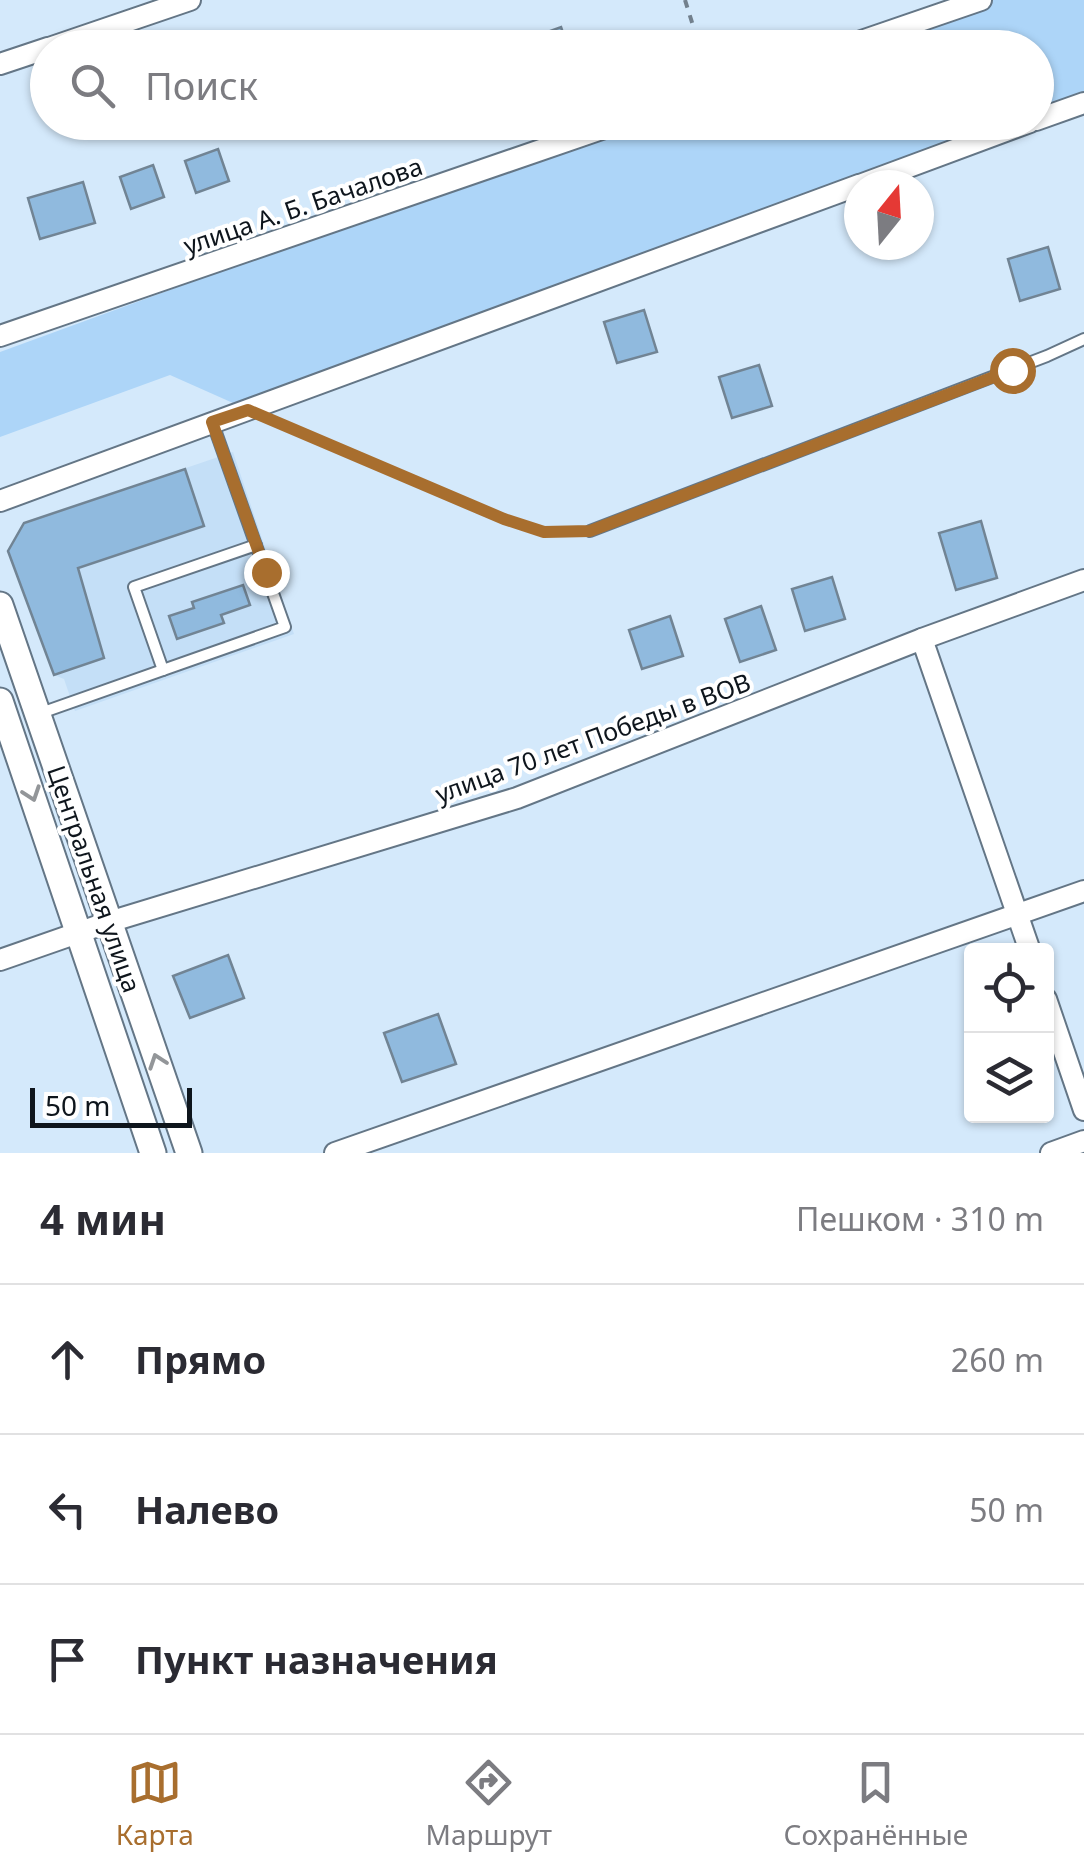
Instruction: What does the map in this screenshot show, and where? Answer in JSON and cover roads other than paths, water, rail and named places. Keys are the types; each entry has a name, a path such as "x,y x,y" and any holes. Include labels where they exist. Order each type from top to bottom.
{"street":[{"path":"101,30 190,0"},
{"path":"894,30 981,0"},
{"path":"0,64 30,54"},
{"path":"1054,114 1084,103"},
{"name":"улица А. Б. Бачалова","path":"0,336 570,140"},
{"path":"901,170 982,140"},
{"path":"0,501 844,191"},
{"name":"улица 70 лет Победы в ВОВ","path":"0,960 109,922 517,798 922,639 1084,580"},
{"name":"Центральная улица","path":"0,606 189,1153"},
{"path":"922,639 1028,943"},
{"path":"2,717 38,714"},
{"name":"Центральная улица","path":"2,717 153,1153"},
{"path":"336,1153 1084,892"},
{"path":"1054,1022 1084,1110"},
{"path":"1051,1153 1084,1141"}],"lane":[{"path":"590,531 1084,339"},
{"path":"38,714 285,627 212,422"},
{"path":"163,670 134,588 256,545"}]}
